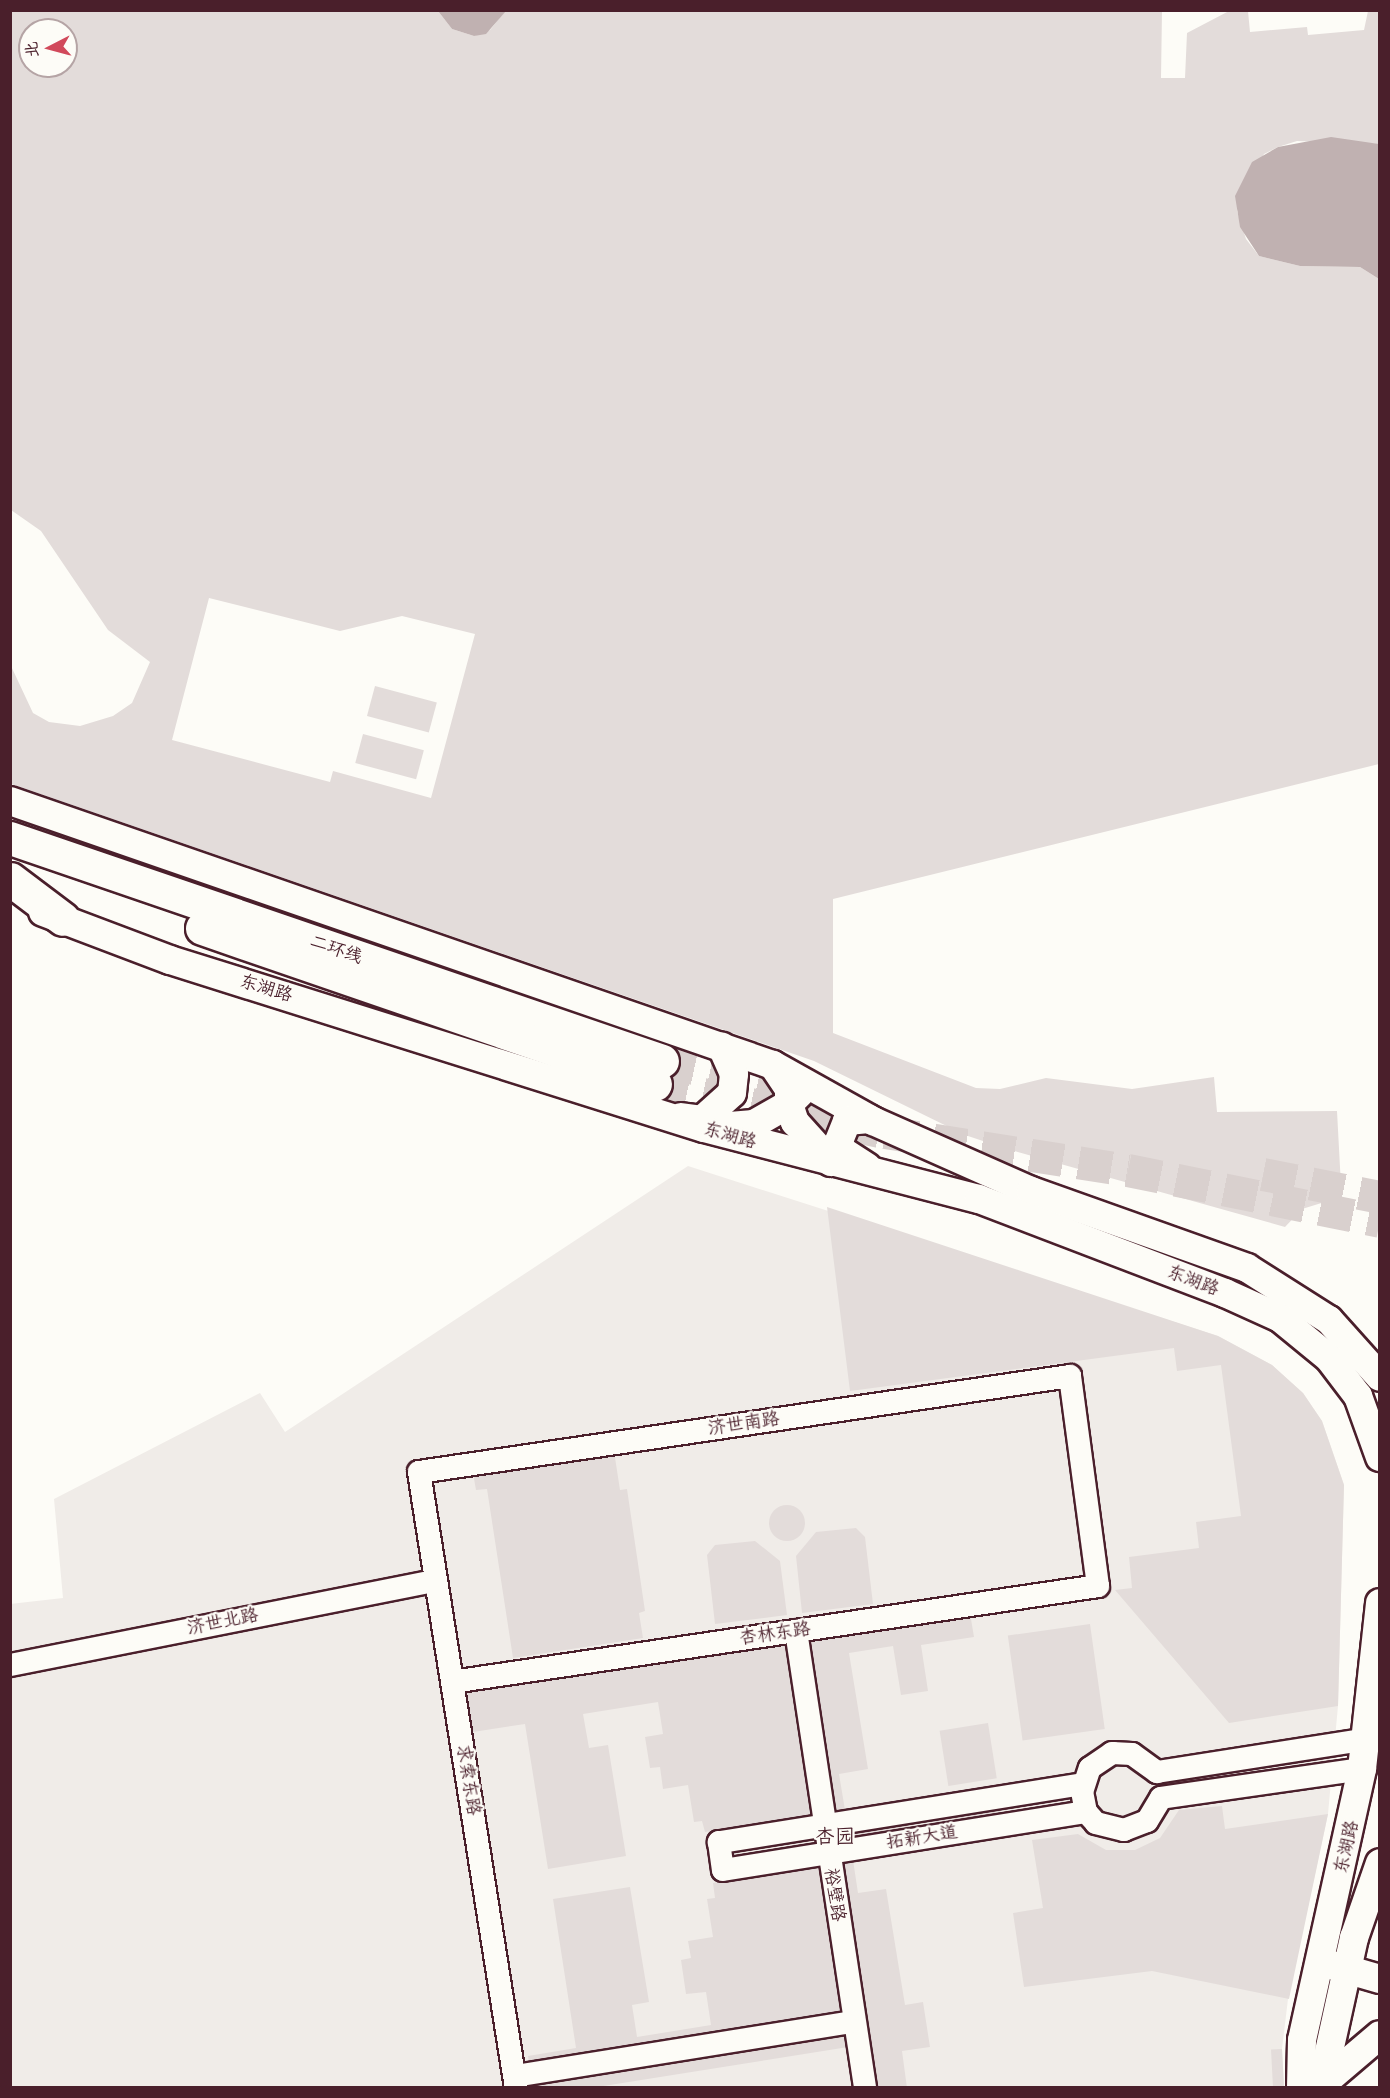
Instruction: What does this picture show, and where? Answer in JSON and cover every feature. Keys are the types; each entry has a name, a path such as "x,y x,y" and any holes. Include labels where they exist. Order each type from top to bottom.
{"highway":[{"name":"二环线","path":"10,838 658,1086"},
{"name":"二环线","path":"10,861 658,1086"},
{"path":"10,879 63,919"}],"main road":[{"name":"东湖路","path":"10,801 773,1065 869,1119 1031,1191 1247,1268 1329,1320 1380,1377"},
{"name":"东湖路","path":"10,899 170,960 658,1086 704,1128 878,1175 979,1198 1280,1318 1322,1353 1352,1387 1368,1416 1380,1457"},
{"path":"658,1086 702,1120 720,1109 732,1093 734,1074 722,1047"},
{"path":"773,1065 789,1089 789,1104 806,1136 831,1162"},
{"path":"704,1128 754,1124 789,1104 799,1093 816,1089"},
{"path":"869,1119 847,1121 839,1141 842,1151 878,1175"},
{"name":"东湖路","path":"1314,2087 1367,1739 1380,1603"},
{"name":"东湖路","path":"1333,1966 1380,1863"},
{"path":"1333,1966 1380,1979"},
{"path":"1314,2087 1380,2035"}],"street":[{"name":"济世南路","path":"419,1472 1070,1376 1098,1586"},
{"name":"求索东路","path":"419,1472 516,2082"},
{"name":"济世北路","path":"10,1665 436,1581"},
{"name":"杏林东路","path":"452,1682 1098,1586"},
{"name":"裕壁路","path":"796,1631 823,1826 865,2088"},
{"path":"1362,1769 1161,1798 1147,1821 1125,1830 1101,1826 1086,1812 1083,1784 1094,1763 1112,1753 1132,1754 1156,1772 1367,1739"},
{"name":"拓新大道","path":"1083,1784 718,1842 723,1870 1086,1812"},
{"path":"516,2082 855,2022"}],"shaded area":[{"path":"506,10 1162,11 1161,78 1185,78 1187,33 1229,11 1248,11 1250,32 1307,27 1308,35 1364,30 1368,11 1379,11 1379,144 1297,141 1278,147 1264,154 1237,211 1246,239 1259,256 1300,266 1360,267 1379,279 1379,764 833,899 833,1033 976,1088 1000,1089 1046,1078 1132,1089 1214,1077 1217,1112 1337,1111 1341,1186 1328,1201 1302,1209 1285,1227 1007,1149 965,1135 814,1061 11,784 11,666 33,713 49,722 80,726 113,716 132,703 150,662 108,630 41,531 11,510 10,11 438,11 452,29 474,36 490,30","holes":["209,598 340,631 402,616 475,634 431,798 333,771 330,782 172,740"]},
{"path":"438,11 506,11 486,34 474,36 452,29"},
{"path":"1331,137 1379,144 1379,279 1360,267 1300,266 1259,256 1240,227 1235,196 1252,162 1278,147"},
{"path":"375,686 437,703 429,733 367,716"},
{"path":"363,734 424,750 416,779 355,763"},
{"path":"688,1166 1218,1336 1272,1365 1303,1393 1322,1421 1344,1485 1338,1706 1328,1814 1288,1999 1282,2049 1284,2087 11,2087 10,1604 63,1598 54,1499 260,1393 285,1432"},
{"path":"827,1207 1218,1336 1272,1365 1303,1393 1322,1421 1344,1485 1338,1706 1229,1723 1115,1590 1132,1588 1129,1557 1199,1548 1196,1522 1241,1516 1221,1365 1177,1371 1174,1348 850,1391"},
{"path":"614,1451 620,1490 627,1489 645,1611 639,1613 643,1638 513,1658 487,1489 476,1490 473,1473"},
{"path":"787,1505 800,1510 805,1523 800,1536 787,1541 774,1536 769,1523 774,1510"},
{"path":"856,1528 865,1537 873,1604 802,1613 796,1556 816,1532"},
{"path":"755,1541 780,1561 787,1615 715,1624 707,1555 715,1545"},
{"path":"970,1613 974,1637 921,1645 928,1691 901,1695 893,1646 849,1653 868,1769 839,1774 845,1810 705,1832 702,1821 694,1822 688,1785 663,1789 660,1767 650,1768 645,1737 663,1734 658,1702 583,1714 589,1748 608,1745 626,1856 548,1869 525,1724 473,1732 466,1686"},
{"path":"1090,1624 1105,1729 1023,1741 1008,1636"},
{"path":"988,1723 997,1778 948,1786 940,1731"},
{"path":"1222,1806 1225,1829 1328,1814 1289,1999 1152,1971 1024,1987 1013,1913 1043,1908 1032,1840 1078,1834 1106,1850 1135,1850 1160,1838 1179,1810"},
{"path":"999,1807 1000,1817 933,1824 932,1814"},
{"path":"908,1822 910,1832 842,1845 840,1835"},
{"path":"853,1860 858,1893 886,1889 905,2005 923,2002 930,2047 902,2051 907,2088 874,2087 867,2044 591,2088 533,2087 528,2056 576,2048 553,1899 630,1887 649,2002 632,2005 637,2037 711,2025 706,1992 686,1994 681,1960 691,1958 688,1941 713,1937 707,1899 715,1898 713,1883"},
{"path":"1282,2049 1284,2087 1273,2088 1271,2050"}],"tunnel":[{"path":"662,1061 811,1093"},
{"path":"655,1084 885,1132 1128,1170 1380,1221"},
{"path":"1263,1174 1380,1197"}],"district":[{"name":"杏园","path":"835,1836"}]}
